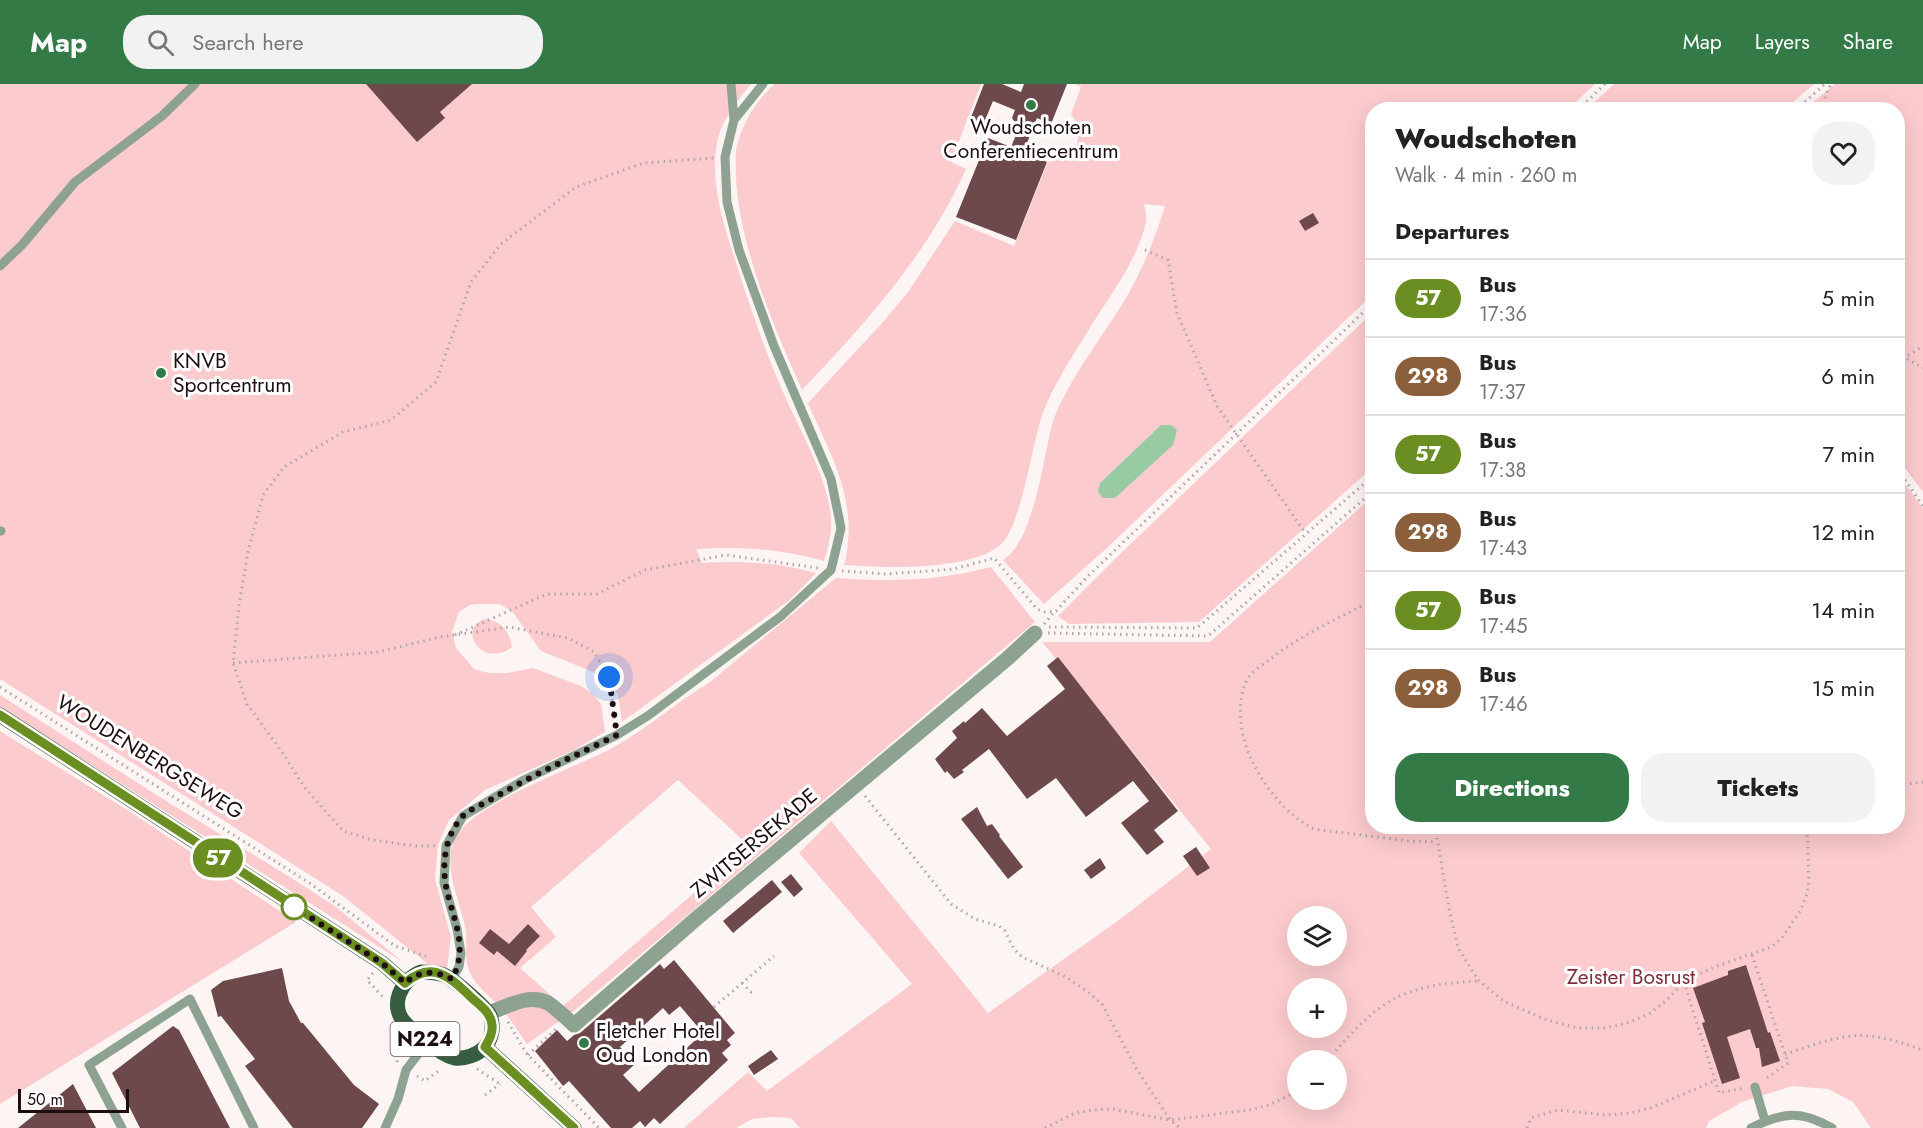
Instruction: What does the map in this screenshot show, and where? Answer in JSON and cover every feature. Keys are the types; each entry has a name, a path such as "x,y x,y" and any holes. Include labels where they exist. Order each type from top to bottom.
{"main road":[{"path":"0,715 382,963 405,983"},
{"name":"N224","path":"421,972 432,972 452,979 494,1011 492,1033 485,1047 474,1055 453,1058 442,1053 404,1023 400,1014 399,993 405,983 421,972"},
{"name":"N224","path":"485,1047 574,1128"}],"street":[{"name":"ZWITSERSEKADE","path":"574,1025 697,918 1035,633"},
{"path":"494,1011 515,1002 530,1000 547,1003 574,1025"}],"lane":[{"path":"0,266 22,245 75,182 162,116 195,84"},
{"path":"452,979 459,967 461,953 444,882 446,846 463,816 524,780 617,735 649,715 780,617 831,570 841,528 831,479 774,346 739,250 728,202 725,157 734,120 731,84"},
{"path":"734,120 763,84"},
{"path":"122,1128 89,1065 190,999 254,1128"},
{"path":"385,1128 398,1099 406,1070 428,1041"},
{"path":"1755,1087 1765,1121"},
{"path":"1751,1128 1765,1121 1793,1114 1816,1119 1832,1128"}],"path":[{"path":"1586,102 1605,84"},
{"path":"1805,102 1825,84"},
{"path":"1825,102 1825,96 1831,84"},
{"path":"446,846 416,846 372,840 343,831 305,788 247,704 233,663 239,605 248,552 263,495 284,467 343,432 391,420 436,382 471,282 501,244 576,187 645,163 725,157"},
{"path":"1145,250 1168,260 1178,313 1218,406 1306,534"},
{"path":"1365,311 1087,577 1040,627 1197,628 1365,483"},
{"path":"1905,356 1923,346"},
{"path":"1905,358 1923,368"},
{"path":"1905,480 1923,506"},
{"path":"1035,633 1208,636 1365,498"},
{"path":"455,635 548,594 597,594 645,570 726,555 831,570 887,574 954,569 994,558 1037,609 1045,612 1056,611"},
{"path":"1365,605 1309,632 1279,652 1249,677 1241,710 1244,741 1259,775 1277,799 1304,824 1314,829 1437,843"},
{"path":"233,663 378,652 455,635 509,627 568,638 594,652 609,677 617,735"},
{"name":"WOUDENBERGSEWEG","path":"0,687 311,884 395,946"},
{"path":"1905,784 1923,782"},
{"path":"856,785 951,904 975,919 999,926 1005,931 1014,949 1022,957 1066,977 1102,1004 1136,1068 1170,1120 1180,1128"},
{"path":"1436,834 1458,948 1479,981 1494,995 1515,1006 1547,1020 1578,1028 1603,1028 1648,1014 1667,1000 1684,982 1717,966 1771,946 1782,938 1800,911 1807,894 1809,880 1807,834"},
{"path":"1684,982 1719,1093 1755,1087 1788,1064 1752,954"},
{"path":"714,1007 774,956"},
{"path":"1337,1050 1376,1009 1401,994 1436,985 1479,981"},
{"path":"742,982 751,992 754,991"},
{"path":"494,1011 528,1055 599,1128"},
{"path":"528,1055 556,1028 574,1025"},
{"path":"1785,1054 1827,1041 1853,1036 1876,1036 1923,1050"},
{"path":"1527,1128 1531,1118 1558,1110 1606,1115 1631,1113 1651,1108 1715,1081"},
{"path":"485,1095 500,1084"},
{"path":"1045,1128 1058,1120 1093,1110 1113,1109 1170,1120 1250,1110 1269,1105 1287,1096"}],"green space":[{"path":"0,84 751,84 730,112 719,135 715,159 717,192 729,241 761,337 826,491 831,525 824,561 761,549 696,549 702,563 760,563 816,573 791,599 622,722 618,695 604,678 541,651 512,611 499,604 477,604 470,605 459,612 452,632 456,648 474,669 489,673 507,673 533,668 581,686 591,692 601,704 605,732 574,750 485,790 449,820 438,845 435,879 451,937 447,969 434,969 343,896 0,679"},
{"path":"775,84 981,84 951,162 966,169 951,200 894,286 802,390 780,340 751,258 736,177 736,150 742,131 756,105"},
{"path":"1075,84 1595,84 1576,102 1365,102 1365,302 1108,547 1044,604 1003,560 1014,550 1030,518 1052,425 1066,393 1126,298 1153,242 1165,206 1144,204 1146,222 1132,260 1069,361 1046,405 1021,501 1007,536 999,546 985,554 947,564 902,567 844,565 849,523 847,505 831,454 808,403 908,292 955,221 1014,246 1048,162 1067,157 1075,148 1078,130 1071,114 1081,87","holes":["1161,425 1171,425 1173,445 1165,451 1100,483"]},
{"path":"1614,84 1814,84 1793,102 1595,102"},
{"path":"1835,84 1923,84 1923,492 1905,468 1905,102 1813,102"},
{"path":"1365,320 1365,474 1199,622 1069,624 1058,616"},
{"name":"Zeister Bosrust","path":"1905,484 1923,508 1923,1128 1871,1128 1853,1102 1828,1089 1792,1086 1742,1102 1709,1121 1706,1128 800,1128 791,1118 772,1117 752,1119 736,1128 684,1128 748,1072 767,1091 912,984 799,853 831,821 988,1013 1119,920 1211,849 1042,642 1210,642 1365,503 1365,834 1905,834"},
{"path":"991,567 1035,622 575,1010 527,1044 503,1010 476,983 468,968 466,932 450,862 455,839 466,825 483,812 528,786 599,755 640,731 710,682 836,578 914,579 972,572","holes":["678,780 747,844 745,849 563,1006 520,968 556,937 531,907"]},
{"path":"485,619 496,622 504,628 512,647 501,653 491,654 476,645 473,630"},
{"path":"0,695 336,907 403,962 0,707"},
{"path":"0,731 132,813 296,922 0,1104"}],"shaded area":[{"path":"1161,425 1171,425 1177,430 1173,445 1115,498 1103,498 1098,492 1100,483"}],"building":[{"path":"366,84 472,84 440,112 445,118 417,142"},
{"path":"984,84 1002,84 1021,92 1024,84 1067,84 1051,124 1037,118 1023,153 1047,162 1016,240 956,217 988,138 1011,147 1019,128 1012,118 1015,110 993,101 983,125 970,120"},
{"path":"1313,213 1319,223 1305,231 1299,221"},
{"path":"1058,657 1178,811 1154,830 1164,842 1147,855 1121,823 1149,801 1133,781 1086,817 1056,778 1027,799 989,749 954,779 947,771 945,773 935,759 957,738 952,731 982,708 1007,736 1065,689 1047,666"},
{"path":"977,807 987,826 992,824 1023,867 1008,879 961,819"},
{"path":"1196,847 1210,868 1197,876 1183,856"},
{"path":"1100,858 1106,868 1091,879 1084,870"},
{"path":"791,874 803,889 794,897 781,882"},
{"path":"772,880 782,892 733,933 723,921"},
{"path":"528,924 540,936 515,966 497,951 494,955 479,943 490,929 509,944"},
{"name":"Fletcher Hotel Oud London","path":"674,960 735,1033 727,1040 731,1045 722,1053 728,1060 660,1124 654,1118 645,1127 640,1121 632,1128 611,1128 569,1081 563,1086 535,1051 557,1030 567,1041 580,1033 660,964 664,969","holes":["680,1006 703,1033 639,1092 623,1075 635,1064 620,1047 663,1008 669,1015"]},
{"path":"1746,965 1768,1033 1770,1032 1780,1061 1762,1067 1759,1048 1756,1048 1750,1029 1727,1037 1740,1078 1722,1084 1693,988 1728,975 1728,971"},
{"path":"282,968 289,1001 301,1023 354,1085 379,1104 362,1128 293,1128 245,1066 255,1059 221,1016 218,1017 211,990 223,981"},
{"path":"173,1026 179,1030 230,1128 140,1128 112,1073"},
{"path":"771,1050 778,1059 754,1075 748,1066"},
{"path":"73,1084 96,1128 18,1128"}],"bus line":[{"name":"57","path":"0,715 382,963 405,983 413,975 421,972 443,974 452,979 489,1013 492,1033 485,1047 574,1128"}],"place":[{"name":"Woudschoten Conferentiecentrum","path":"1031,105"},
{"name":"KNVB Sportcentrum","path":"161,373"},
{"name":"Fletcher Hotel Oud London","path":"584,1043"}],"route":[{"path":"294,907 382,963 405,983 413,975 421,972 443,974 452,979 459,967 461,953 444,882 446,846 463,816 524,780 617,735 609,677"}]}
